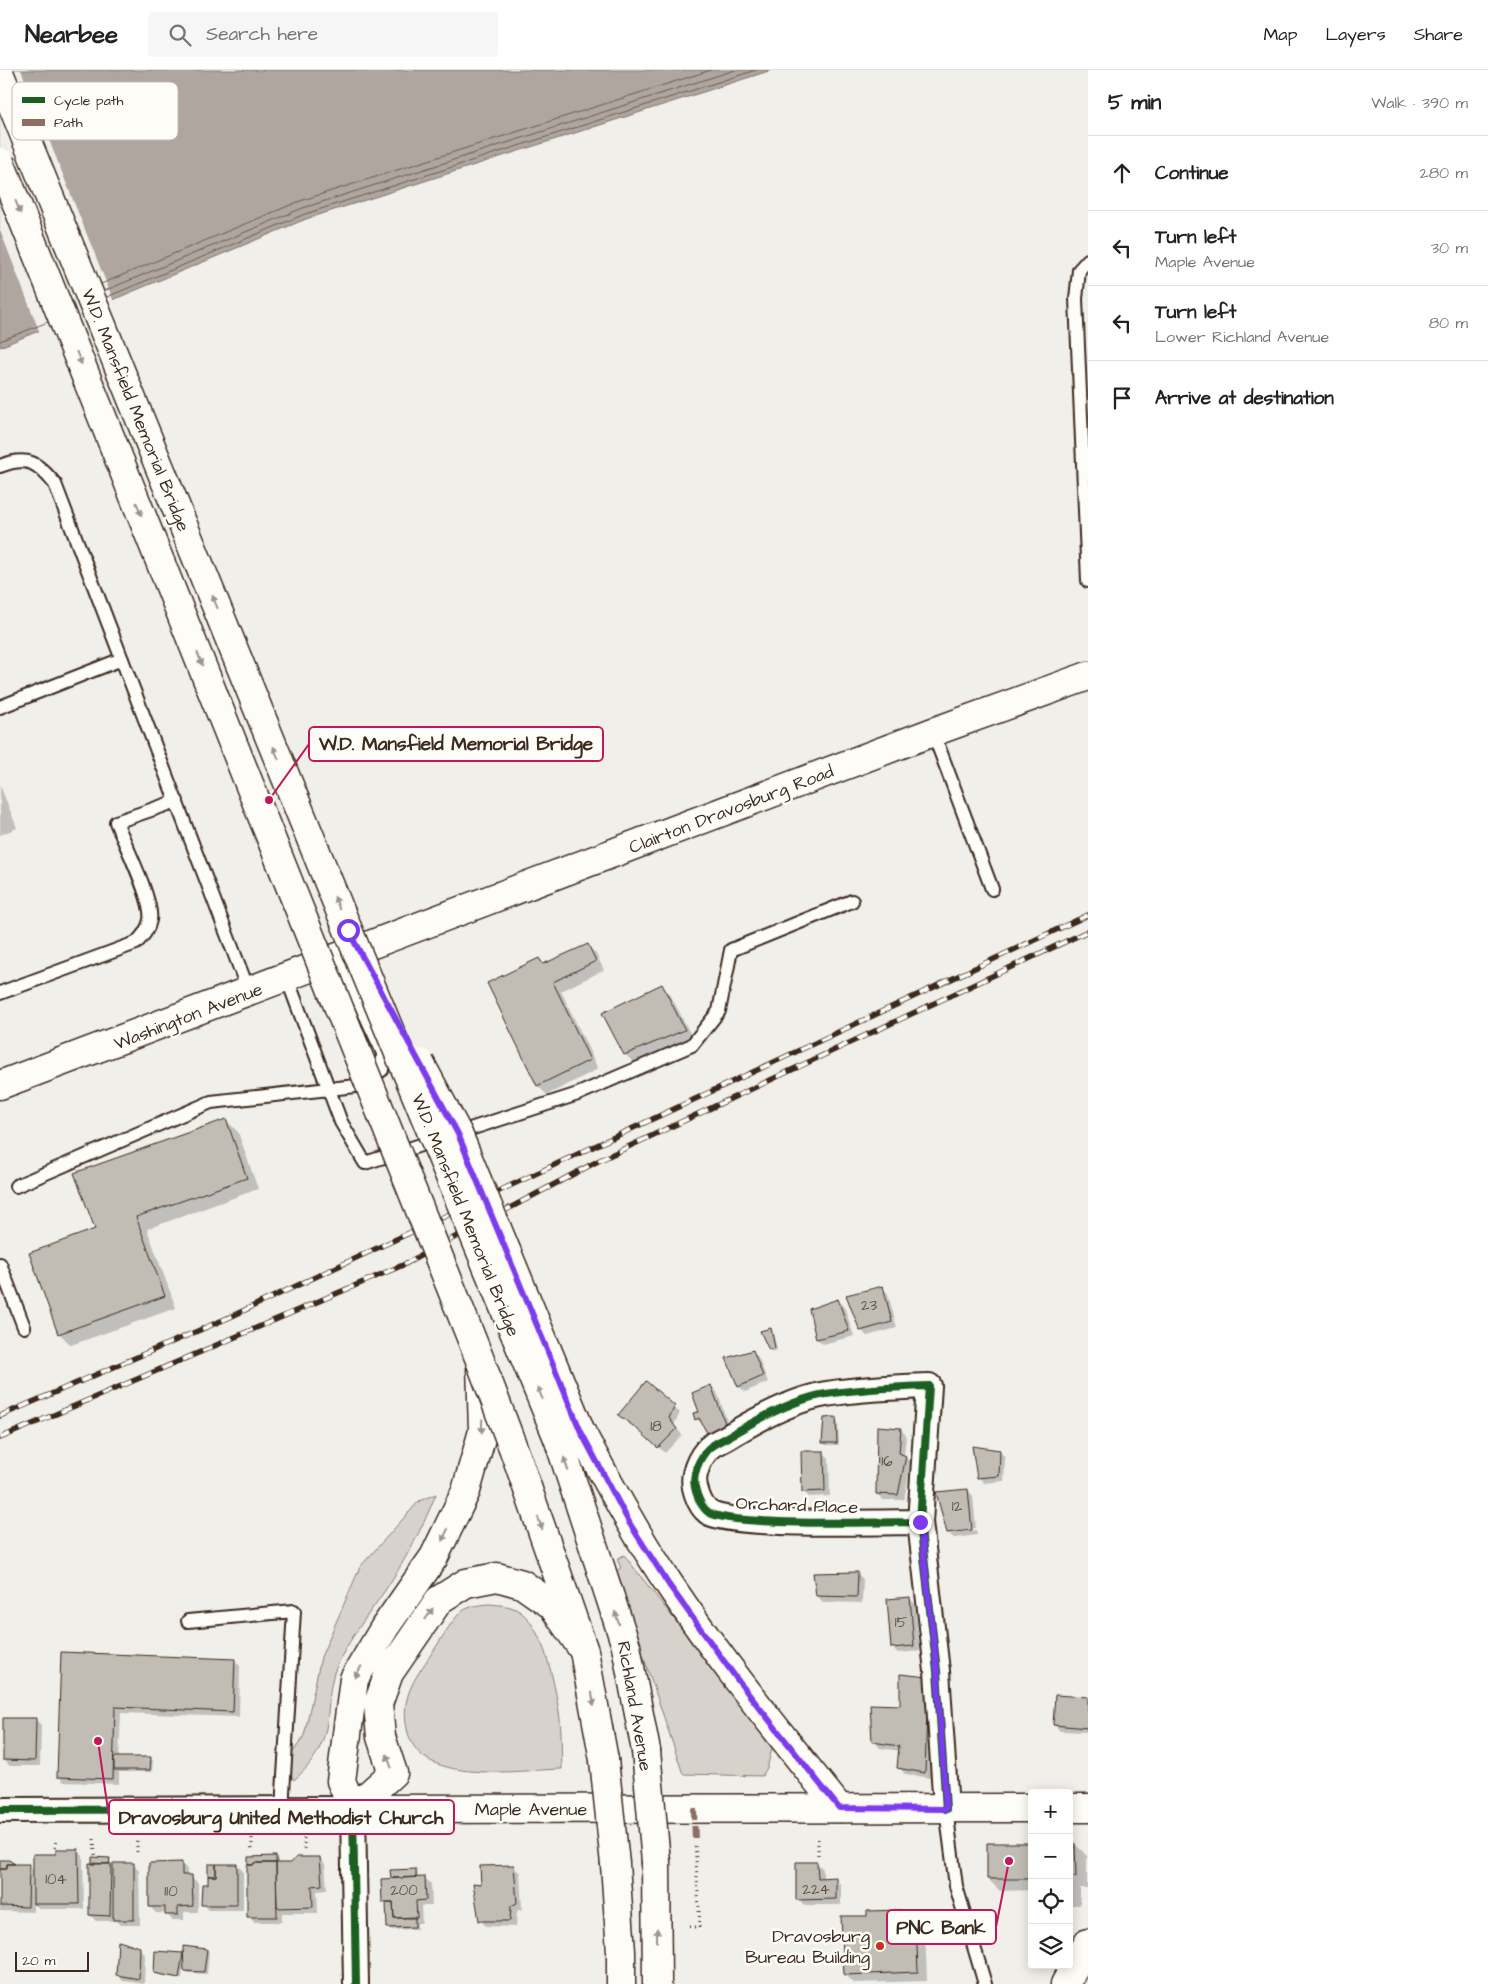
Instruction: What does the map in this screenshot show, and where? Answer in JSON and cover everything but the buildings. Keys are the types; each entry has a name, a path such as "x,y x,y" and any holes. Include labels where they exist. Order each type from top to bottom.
{"main road":[{"name":"W.D. Mansfield Memorial Bridge","path":"0,74 12,104"},
{"name":"W.D. Mansfield Memorial Bridge","path":"27,140 348,930 458,1134 569,1435"},
{"name":"W.D. Mansfield Memorial Bridge","path":"0,162 480,1360 518,1461 584,1651"},
{"name":"Clairton Dravosburg Road","path":"375,944 933,732 1088,676"},
{"name":"Washington Avenue","path":"0,1085 375,944"},
{"path":"480,1360 483,1431 466,1491 434,1557 385,1627 354,1679 341,1780 353,1809 393,1773 381,1737 378,1704 390,1673 439,1600 466,1582 497,1577 522,1584 552,1605 584,1651 604,1760 615,1864 621,1952 620,1984"},
{"path":"569,1435 669,1585 739,1682 839,1808"},
{"name":"Richland Avenue","path":"569,1435 626,1646 646,1752 656,1862 657,1984"},
{"name":"Maple Avenue","path":"353,1809 1028,1808"},
{"path":"1073,1808 1088,1808"},
{"path":"1065,1984 1088,1943"}],"street":[{"name":"Orchard Place","path":"929,1386 920,1522 726,1519 708,1512 695,1492 694,1476 708,1448 751,1423 786,1407 824,1394 887,1387 929,1386"},
{"path":"920,1522 937,1671 946,1809"},
{"path":"353,1809 356,1984"},
{"name":"Maple Avenue","path":"0,1810 353,1809"}],"lane":[{"path":"1088,260 1079,270 1076,299 1088,581"},
{"path":"0,466 27,461 42,468 55,484 250,992"},
{"path":"0,707 122,659"},
{"path":"933,732 992,889"},
{"path":"0,993 136,943 146,933 150,919 148,902 116,822 177,802"},
{"path":"287,978 341,1122 365,1162 578,1094 692,1045 719,1011 732,950 852,901"},
{"path":"16,1186 211,1102 356,1086 382,1070 383,1053 339,958"},
{"path":"0,1264 24,1327"},
{"path":"188,1621 294,1611 282,1809"},
{"path":"946,1809 956,1886 985,1984"}],"path":[{"path":"252,1838 252,1851"},
{"path":"304,1838 304,1850"},
{"path":"94,1839 95,1855"},
{"path":"137,1839 137,1852"},
{"path":"818,1839 818,1859"},
{"path":"55,1848 56,1840"},
{"path":"690,1926 700,1927 694,1843"}],"shaded area":[{"path":"436,1494 406,1557 350,1641 339,1662 334,1673 327,1724 322,1742 308,1766 294,1780 285,1764 304,1736 321,1657 360,1567 419,1501"},
{"path":"624,1555 773,1745 767,1768 762,1776 683,1774 615,1572 621,1568 617,1559"},
{"path":"489,1604 508,1606 519,1611 535,1629 541,1642 551,1672 557,1700 561,1726 562,1769 491,1772 454,1769 424,1757 411,1740 408,1733 405,1708 407,1697 416,1677 447,1629 460,1613 470,1607"}],"water":[{"path":"0,70 772,70 306,219 0,347"}],"pier":[{"path":"0,70 21,70 26,82 12,82 12,140 49,140 114,302 40,333 0,230"}],"railway":[{"path":"0,1416 230,1317 1088,915"},
{"path":"0,1438 403,1265 598,1161 1088,931"}],"marked path":[{"path":"694,1808 695,1843"}],"cycle path":[{"path":"920,1522 775,1522 721,1517 708,1512 702,1505 695,1489 695,1474 701,1458 711,1446 762,1418 801,1401 826,1394 929,1386 920,1522 937,1671 946,1809"},
{"path":"0,1810 353,1809 356,1984"}],"place":[{"name":"W.D. Mansfield Memorial Bridge","path":"269,800"},
{"name":"Dravosburg United Methodist Church","path":"98,1741"},
{"name":"PNC Bank","path":"1009,1861"},
{"name":"Dravosburg Bureau Building","path":"880,1946"}],"route":[{"path":"348,930 458,1134 581,1432 630,1524 669,1585 739,1682 839,1808 946,1809 937,1671 920,1522"}]}
